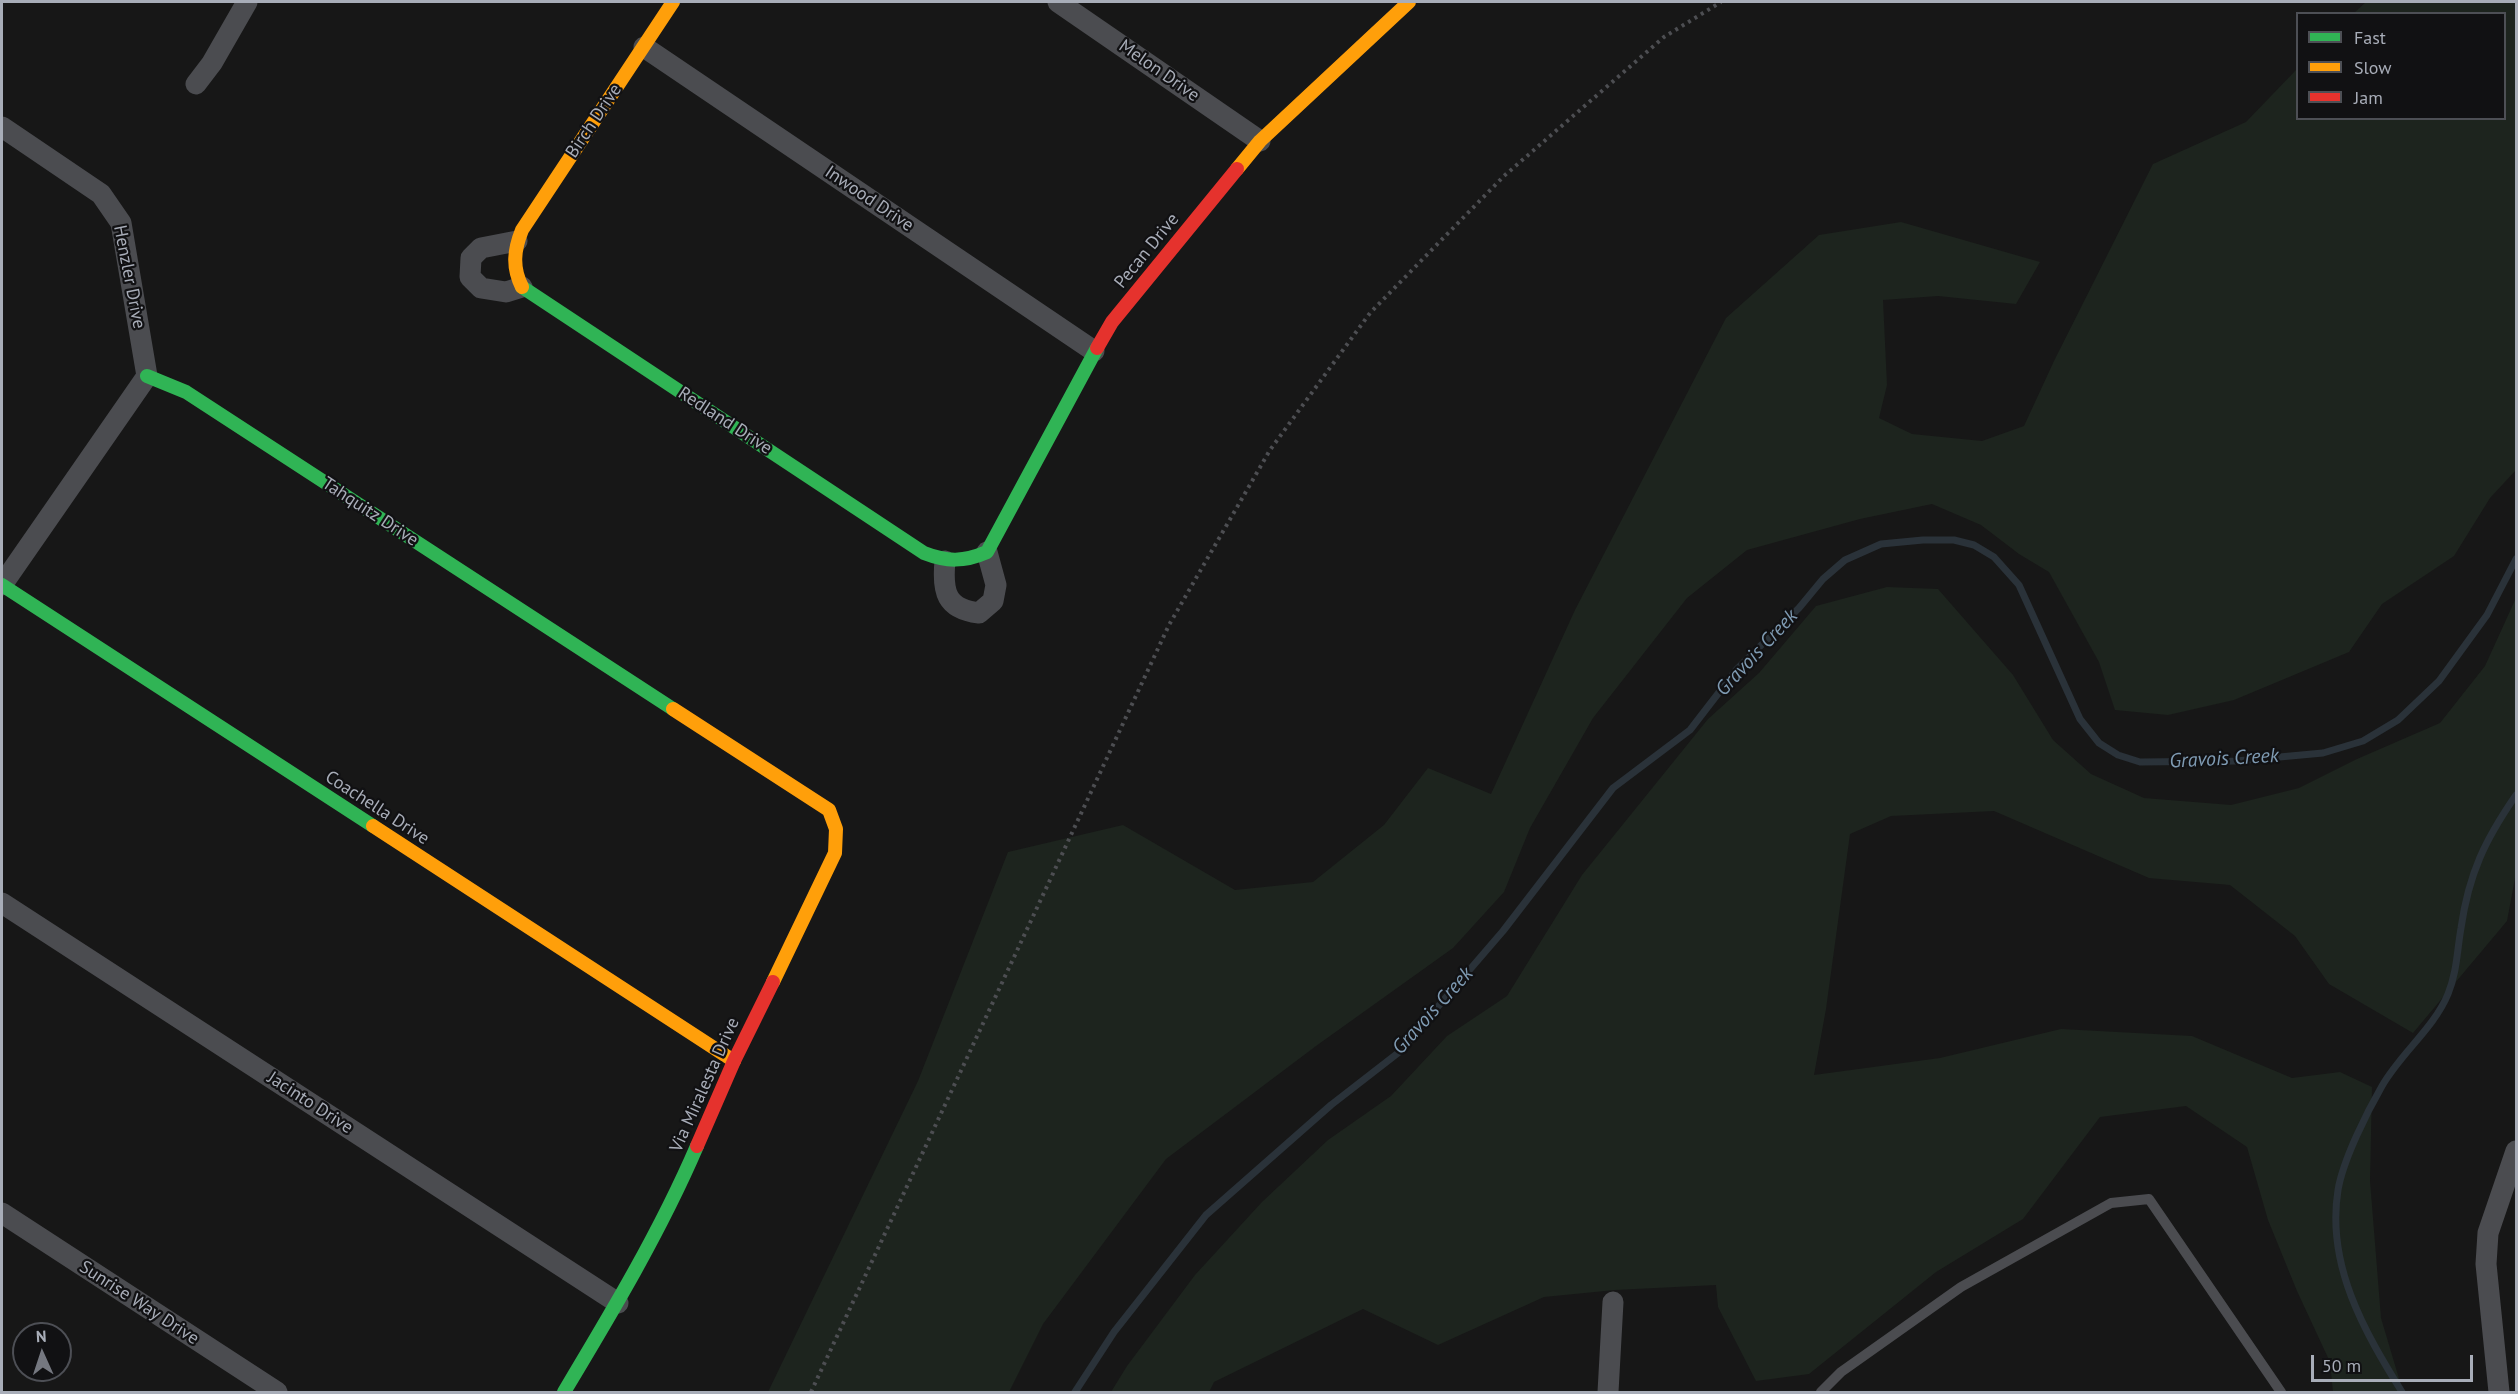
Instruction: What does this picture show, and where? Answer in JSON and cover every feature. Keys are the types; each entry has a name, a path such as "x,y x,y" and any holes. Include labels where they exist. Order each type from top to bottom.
{"street":[{"path":"196,84 212,63 247,2"},
{"name":"Birch Drive","path":"518,279 513,251 522,230 673,2"},
{"name":"Melon Drive","path":"1058,2 1260,141"},
{"name":"Pecan Drive","path":"987,552 1094,351 1112,322 1260,141 1409,2"},
{"name":"Inwood Drive","path":"644,47 1094,351"},
{"name":"Henzler Drive","path":"2,127 101,195 121,223 147,376"},
{"path":"517,241 481,248 471,258 470,277 481,288 506,292 518,279"},
{"name":"Redland Drive","path":"518,279 924,553 945,561 967,561 987,552"},
{"path":"2,585 147,376"},
{"name":"Tahquitz Drive","path":"147,376 186,392 804,792"},
{"path":"945,561 943,576 947,597 961,611 979,613 993,601 996,585 987,552"},
{"name":"Coachella Drive","path":"2,585 734,1061"},
{"name":"Via Miralesta Drive","path":"564,1392 618,1303 681,1184 734,1061 835,853 836,829 829,810 804,792"},
{"name":"Jacinto Drive","path":"2,903 618,1303"},
{"path":"2499,1392 2486,1264 2488,1233 2517,1150"},
{"name":"Sunrise Way Drive","path":"2,1213 277,1392"},
{"path":"1608,1392 1613,1302"}],"lane":[{"path":"1821,1392 1841,1372 1961,1287 2111,1203 2149,1199 2281,1392"}],"path":[{"path":"811,1392 1169,625 1270,450 1370,313 1504,176 1664,37 1721,2"}],"shaded area":[{"path":"2366,2 2516,2 2516,470 2490,498 2454,556 2382,604 2349,652 2234,700 2168,715 2115,710 2099,662 2049,572 2019,554 1981,525 1932,504 1860,519 1747,550 1687,598 1593,718 1530,828 1504,892 1453,948 1316,1046 1166,1159 1043,1324 1009,1392 768,1392 918,1081 1008,852 1123,825 1235,890 1313,882 1384,825 1428,768 1491,794 1575,610 1726,318 1819,235 1901,222 2040,262 2016,304 1938,296 1883,300 1887,385 1879,418 1912,434 1982,441 2024,426 2153,164 2246,122 2296,70 2296,120 2506,120 2506,12 2355,12"},
{"path":"1887,587 1938,589 2013,675 2053,740 2091,774 2144,798 2231,805 2299,788 2357,759 2440,723 2485,666 2516,598 2516,873 2507,921 2413,1033 2329,984 2295,936 2230,885 2149,878 1994,811 1891,816 1850,834 1826,1009 1814,1075 1940,1058 2061,1029 2192,1036 2292,1078 2340,1072 2372,1087 2370,1181 2381,1318 2403,1392 2333,1392 2330,1362 2297,1291 2268,1220 2247,1147 2186,1106 2100,1117 2023,1219 1936,1272 1809,1374 1756,1381 1718,1307 1716,1285 1615,1290 1544,1297 1438,1345 1363,1309 1214,1382 1209,1392 1111,1392 1127,1366 1195,1275 1262,1202 1328,1140 1391,1096 1447,1036 1507,996 1582,875 1708,719 1759,673 1816,606"}],"waterway":[{"name":"Gravois Creek","path":"1075,1392 1114,1332 1206,1215 1331,1105 1398,1053 1503,931 1613,788 1690,730 1737,669 1799,608 1823,579 1845,560 1881,544 1923,540 1954,540 1974,545 1994,557 2019,585 2080,719 2099,743 2118,755 2140,762 2236,761 2323,753 2363,741 2398,720 2439,681 2487,615 2516,559"},
{"path":"2402,1392 2362,1321 2343,1271 2336,1218 2338,1190 2350,1151 2382,1086 2398,1062 2434,1018 2448,994 2455,970 2464,908 2474,874 2487,842 2516,795"}],"traffic: fast":[{"path":"522,287 924,553 948,559 971,558 987,552 1097,348"},
{"path":"147,376 186,392 673,709"},
{"path":"2,585 373,826"},
{"path":"564,1392 651,1241 697,1146"}],"traffic: slow":[{"path":"522,287 515,265 517,245 522,230 673,2"},
{"path":"1237,169 1260,141 1409,2"},
{"path":"673,709 829,810 836,829 835,853 773,982"},
{"path":"373,826 734,1061"}],"traffic: jam":[{"path":"1097,348 1112,322 1237,169"},
{"path":"697,1146 734,1061 773,982"}]}
